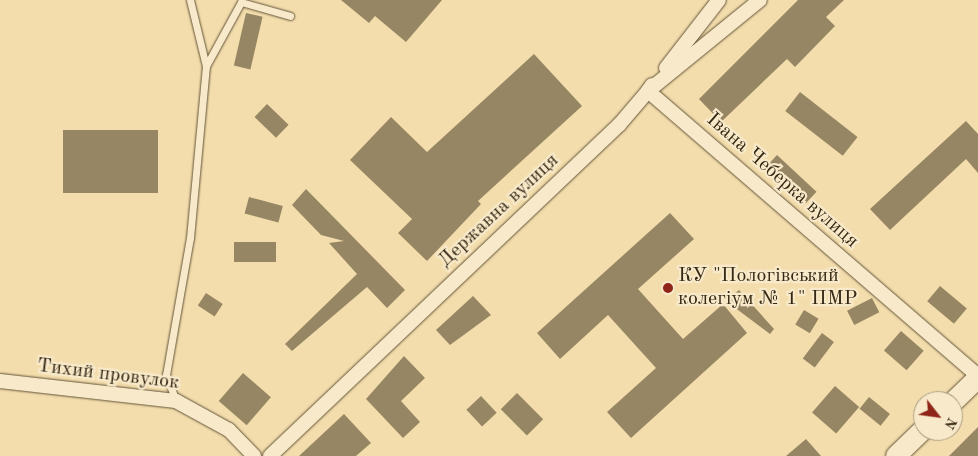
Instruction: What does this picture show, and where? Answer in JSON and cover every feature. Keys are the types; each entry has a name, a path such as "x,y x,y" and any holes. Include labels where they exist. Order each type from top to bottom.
{"main road":[{"path":"963,392 978,377"},
{"path":"896,456 913,440"}],"street":[{"path":"648,91 719,0"},
{"name":"Державна вулиця","path":"270,456 619,125 648,91 760,0"},
{"name":"Івана Чеберка вулиця","path":"648,91 978,377"},
{"name":"Тихий провулок","path":"0,381 176,401 229,430 254,456"}],"lane":[{"path":"176,401 166,375 190,238 206,66 190,0"},
{"path":"206,66 241,2 290,16"}],"building":[{"path":"341,0 442,0 406,42 375,16 369,23"},
{"path":"798,0 844,0 826,17 835,26 795,67 787,59 721,122 699,99"},
{"path":"246,13 263,17 250,69 234,66"},
{"path":"534,54 582,106 478,201 481,204 427,261 398,233 412,219 350,160 391,117 427,152"},
{"path":"800,92 858,137 843,156 785,111"},
{"path":"267,104 289,125 276,138 254,117"},
{"path":"966,121 978,134 978,173 966,159 890,230 870,209"},
{"path":"63,130 158,130 158,193 63,193"},
{"path":"777,155 816,192 806,204 766,167"},
{"path":"306,189 405,290 387,308 367,287 292,351 285,344 357,274 329,243 344,241 321,235 292,205"},
{"path":"249,197 283,206 278,222 245,213"},
{"path":"670,213 694,239 638,289 683,339 723,304 747,333 631,438 607,412 656,368 608,315 560,359 537,333"},
{"path":"234,242 276,242 276,262 234,262"},
{"path":"940,286 967,308 954,324 927,301"},
{"path":"739,290 774,329 770,334 726,301"},
{"path":"206,293 223,304 215,316 198,306"},
{"path":"473,296 491,315 450,345 436,330"},
{"path":"872,298 879,312 854,325 847,311"},
{"path":"804,310 819,319 810,333 795,325"},
{"path":"901,331 924,351 907,370 884,351"},
{"path":"822,333 834,342 815,368 803,359"},
{"path":"404,356 425,378 401,401 420,422 403,438 366,399"},
{"path":"243,373 271,397 247,425 219,401"},
{"path":"835,386 859,407 836,433 812,412"},
{"path":"517,393 543,419 527,435 501,409"},
{"path":"481,396 497,413 482,426 466,410"},
{"path":"869,397 890,414 881,426 860,409"},
{"path":"344,414 371,443 356,456 299,456"},
{"path":"978,427 978,456 949,456"},
{"path":"806,439 821,456 786,456"}],"place":[{"name":"КУ \"Пологівський колегіум № 1\" ПМР","path":"668,288"}]}
